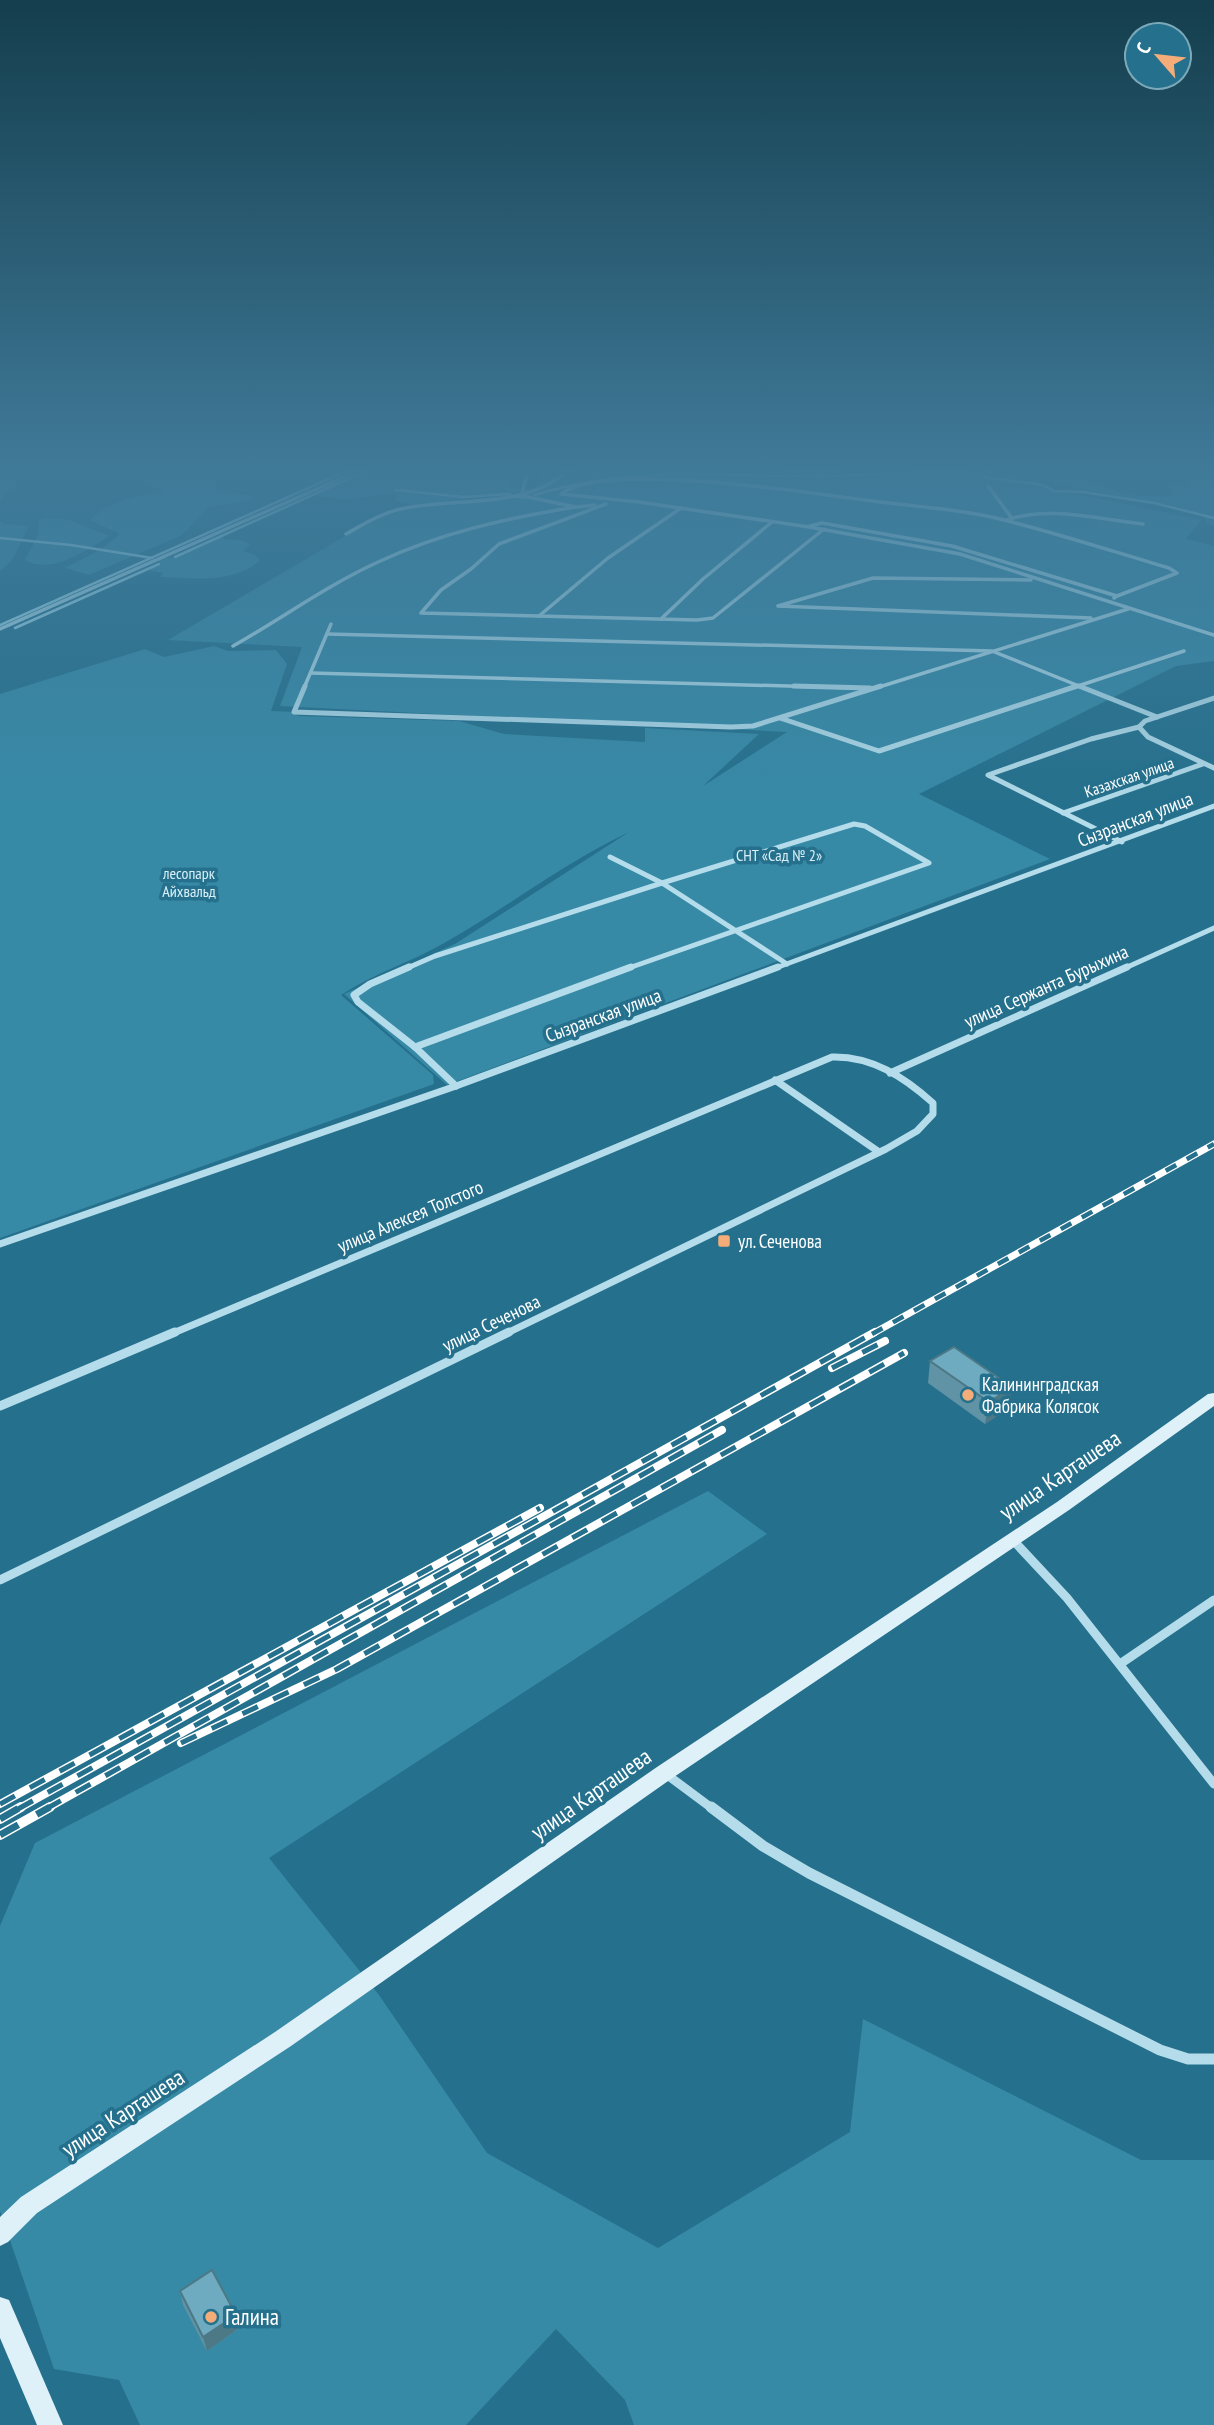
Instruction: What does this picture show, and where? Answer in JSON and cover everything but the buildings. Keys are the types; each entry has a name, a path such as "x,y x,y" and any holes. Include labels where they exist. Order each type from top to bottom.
{"main road":[{"name":"улица Карташева","path":"0,2234 29,2204 283,2039 664,1773 1063,1506 1214,1398"},
{"path":"0,2309 50,2425"}],"street":[{"path":"0,629 104,583"},
{"path":"233,646 342,583"},
{"path":"451,583 421,613 713,618 756,583"},
{"path":"538,616 578,583"},
{"path":"661,619 699,583"},
{"path":"856,583 778,607 1096,619"},
{"path":"1048,583 1214,635"},
{"path":"1075,583 1117,596"},
{"path":"1110,602 1117,596 1150,583"},
{"path":"331,624 294,712 731,727 753,726 780,718 1129,608"},
{"path":"327,634 992,651 1157,717"},
{"path":"780,718 879,751 1184,651"},
{"path":"311,673 875,688"},
{"path":"1122,842 988,775 1091,739 1139,727 1145,721 1214,698"},
{"path":"1139,727 1148,737 1214,768"},
{"name":"Казахская улица","path":"1063,813 1203,764"},
{"name":"Сызранская улица","path":"0,1244 456,1086 1214,806"},
{"path":"415,1047 685,947 813,902 925,867 929,862 865,826 854,824 435,956 370,984 354,995 358,1002 415,1047 456,1086"},
{"path":"610,857 662,883 787,964"},
{"name":"улица Сержанта Бурыхина","path":"890,1073 1214,928"},
{"name":"улица Алексея Толстого","path":"0,1406 832,1057 848,1055 870,1061 890,1073"},
{"name":"улица Сеченова","path":"0,1580 879,1152 917,1131 933,1115 933,1103 890,1073"},
{"path":"775,1080 879,1152"},
{"path":"1011,1539 1067,1598 1214,1784"},
{"path":"1120,1664 1214,1600"},
{"path":"664,1773 763,1846 809,1873 1160,2050 1188,2059 1214,2059"}],"green space":[{"path":"265,583 1214,583 1214,661 1176,666 919,794 1050,859 447,1085 344,994 455,944 629,832 582,857 446,942 341,995 433,1075 434,1084 0,1238 0,694 145,649 164,657 214,646 228,651 276,650 287,664 271,711 294,712 298,716 459,721 504,734 645,742 645,728 759,734 703,786 787,732 280,706 302,647 168,640"},
{"path":"708,1491 767,1534 269,1858 379,1995 487,2153 658,2248 850,2132 863,2019 1141,2160 1214,2160 1214,2425 634,2425 625,2400 556,2329 466,2425 140,2425 119,2380 54,2369 0,2211 0,1926 35,1843"}],"waterway":[{"path":"0,625 94,583"},
{"path":"15,628 116,583"}],"railway":[{"path":"872,1334 1214,1144"},
{"path":"18,1809 875,1332"},
{"path":"832,1368 885,1341"},
{"path":"181,1743 337,1669 904,1353"},
{"path":"46,1809 722,1430"},
{"path":"0,1804 540,1508"},
{"path":"0,1819 21,1807"},
{"path":"0,1835 50,1807"}],"place":[{"name":"ул. Сеченова","path":"724,1241"},
{"name":"Калининградская Фабрика Колясок","path":"968,1395"},
{"name":"Галина","path":"211,2317"}],"park label":[{"name":"СНТ «Сад № 2»","path":"779,855"},
{"name":"лесопарк Айхвальд","path":"189,882"}]}
